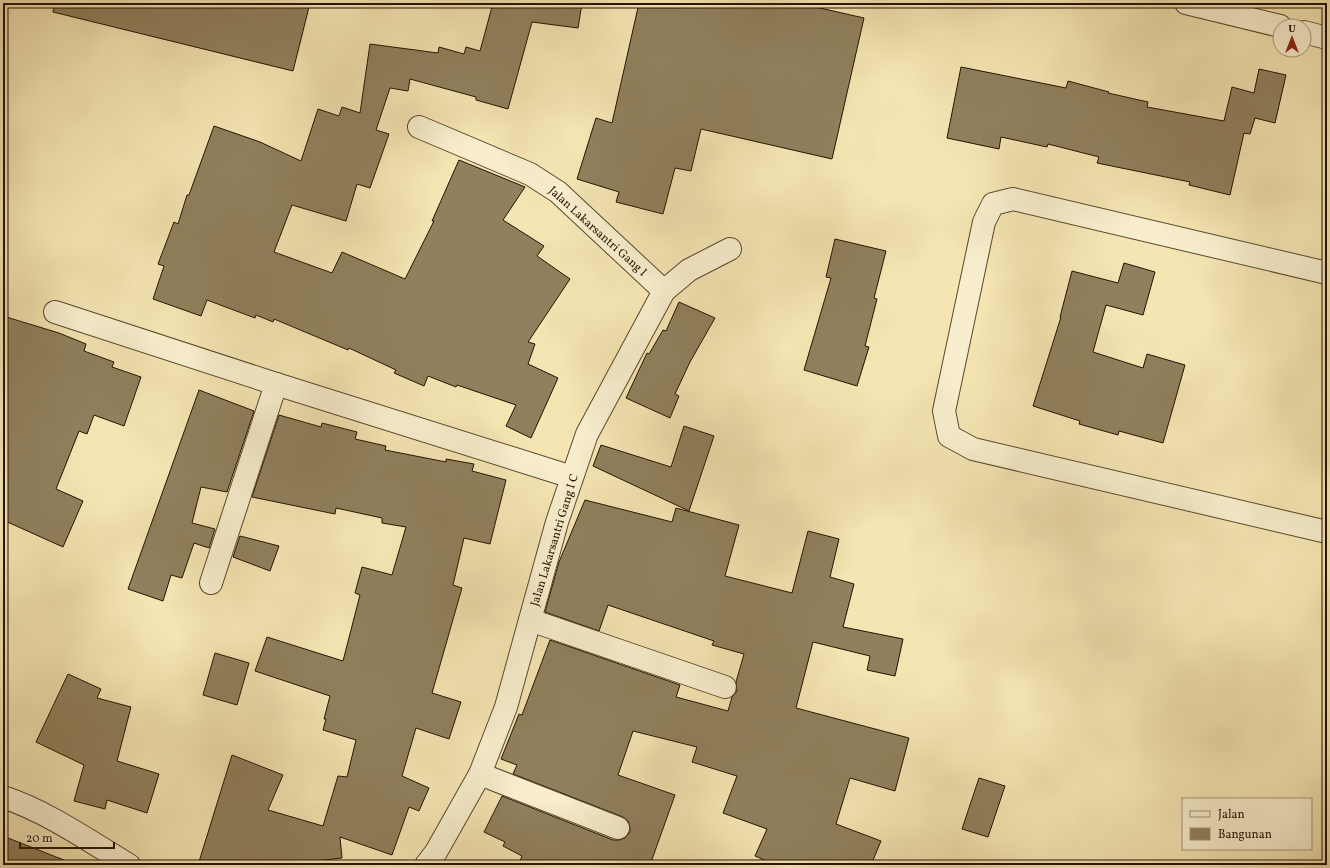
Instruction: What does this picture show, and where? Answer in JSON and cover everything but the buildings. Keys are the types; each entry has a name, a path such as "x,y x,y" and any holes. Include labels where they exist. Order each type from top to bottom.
{"street":[{"path":"1186,3 1272,24"},
{"path":"1312,34 1327,38"},
{"name":"Jalan Lakarsantri Gang I","path":"418,127 530,174 558,192 664,291"},
{"path":"1327,273 1013,199 993,204 984,222 944,411 949,436 973,449 1327,532"},
{"name":"Jalan Lakarsantri Gang I C","path":"426,865 436,852 480,774 506,707 557,522 587,434 664,291 689,270 730,249"},
{"path":"55,312 572,478"},
{"path":"211,582 276,384"},
{"path":"530,620 725,686"},
{"path":"480,774 618,828"},
{"path":"3,797 56,822 129,865"}]}
